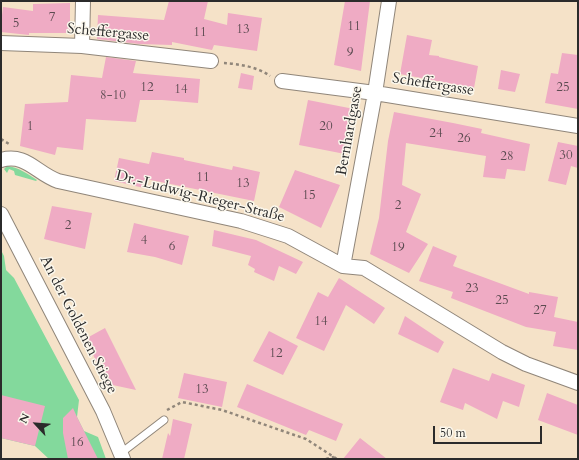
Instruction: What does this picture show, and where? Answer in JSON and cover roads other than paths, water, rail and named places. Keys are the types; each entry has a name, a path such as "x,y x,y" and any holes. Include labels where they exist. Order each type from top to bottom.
{"street":[{"path":"82,46 83,1"},
{"name":"Bernhardgasse","path":"343,266 375,93 389,1"},
{"name":"Scheffergasse","path":"1,43 82,46 211,61"},
{"name":"Scheffergasse","path":"282,81 375,93 578,126"},
{"name":"Dr.-Ludwig-Rieger-Straße","path":"1,160 16,158 58,181 241,221 288,236 343,266 364,268 502,352 526,364 578,382"},
{"name":"An der Goldenen Stiege","path":"1,214 103,411 122,456"}],"lane":[{"name":"An der Goldenen Stiege","path":"122,456 164,420"}]}
